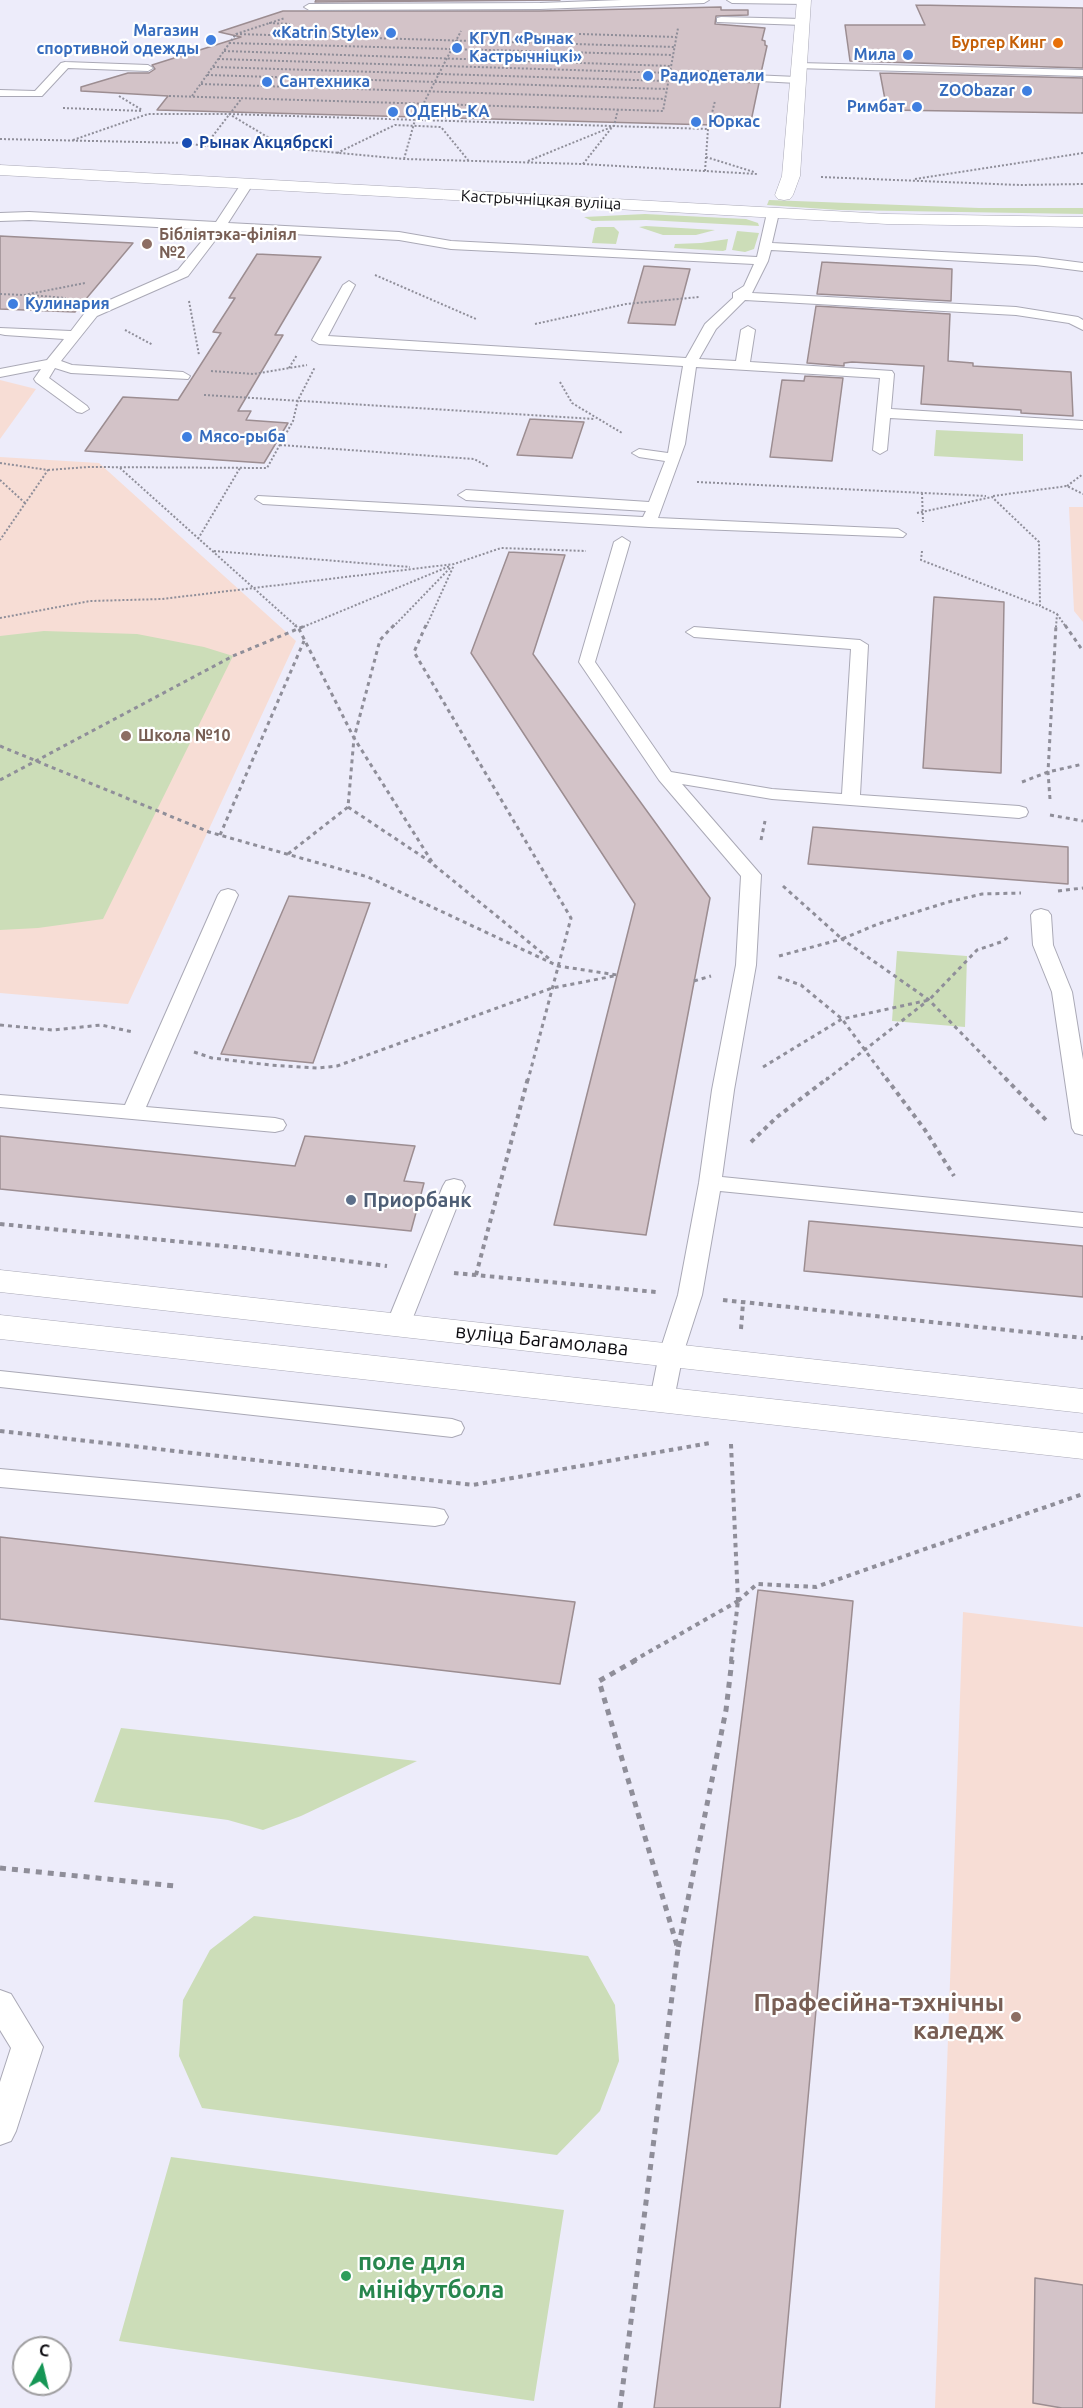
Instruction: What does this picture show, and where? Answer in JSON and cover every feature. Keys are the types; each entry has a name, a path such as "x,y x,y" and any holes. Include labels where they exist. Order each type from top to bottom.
{"main road":[{"path":"805,0 791,176 778,195 806,196"},
{"name":"Кастрычніцкая вуліца","path":"0,154 666,190"},
{"name":"Кастрычніцкая вуліца","path":"0,170 886,219 1083,222"},
{"name":"вуліца Багамолава","path":"0,1281 1083,1401"},
{"path":"0,1327 1083,1446"}],"lane":[{"path":"309,7 475,6 704,0"},
{"path":"732,0 805,0"},
{"path":"721,20 803,22"},
{"path":"0,93 38,94 65,65 148,68"},
{"path":"707,76 798,73 1083,73"},
{"path":"82,409 41,379 51,363 92,313 183,273 220,226 247,184"},
{"path":"649,522 676,451 690,363 710,327 738,296 750,288 762,261 773,213"},
{"path":"0,217 29,216 399,236 451,245 762,261"},
{"path":"764,246 1036,261 1083,267"},
{"path":"349,285 319,340 887,374 880,450"},
{"path":"738,296 1016,311 1073,320 1083,326"},
{"path":"742,366 748,330"},
{"path":"5,331 72,335"},
{"path":"0,373 51,363 71,369 183,376"},
{"path":"883,413 1083,425"},
{"path":"639,453 676,451"},
{"path":"466,495 656,507"},
{"path":"263,499 898,534"},
{"path":"622,542 587,662 665,776 751,875 746,965 723,1090 710,1183 690,1295 671,1354 662,1399"},
{"path":"694,632 860,645 851,800"},
{"path":"665,776 772,794 1019,812"},
{"path":"133,1112 228,895"},
{"path":"1041,915 1043,945 1062,992 1083,1128"},
{"path":"0,1101 275,1125"},
{"path":"710,1183 1083,1220"},
{"path":"398,1325 454,1186"},
{"path":"0,1379 452,1428"},
{"path":"0,1478 435,1517"},
{"path":"0,2002 27,2047 0,2131"}],"path":[{"path":"404,159 415,120 475,6"},
{"path":"192,97 236,34 293,16 309,7"},
{"path":"169,96 663,111 678,26"},
{"path":"236,34 675,47"},
{"path":"230,44 673,55"},
{"path":"224,51 671,66"},
{"path":"218,59 670,73"},
{"path":"213,67 668,81"},
{"path":"207,75 667,89"},
{"path":"201,84 665,99"},
{"path":"15,93 12,97 51,108 143,111"},
{"path":"118,96 148,114"},
{"path":"204,146 242,98"},
{"path":"583,164 614,126 618,109"},
{"path":"69,141 148,114 230,114 708,129 705,171"},
{"path":"230,114 286,148"},
{"path":"337,154 395,125 441,127 468,160"},
{"path":"524,162 614,126"},
{"path":"0,139 187,143 204,146 286,148 404,159 583,164 760,174 706,157"},
{"path":"905,181 1083,153"},
{"path":"791,176 905,181 1083,184"},
{"path":"183,273 200,357"},
{"path":"373,274 480,321"},
{"path":"24,295 98,301 92,313 162,350"},
{"path":"535,323 627,304 702,297"},
{"path":"544,354 572,403 595,419 632,439 676,451"},
{"path":"0,463 48,470 119,467 267,468 293,421 298,400 317,363 254,374 202,371"},
{"path":"204,395 595,419"},
{"path":"280,446 474,459 492,468"},
{"path":"119,467 299,629 354,738 434,865"},
{"path":"198,539 240,468"},
{"path":"0,540 48,470"},
{"path":"915,513 992,496 1067,486 1083,474"},
{"path":"0,480 25,503"},
{"path":"666,480 992,496 1039,542 1040,606"},
{"path":"1067,486 1083,494"},
{"path":"922,493 923,530"},
{"path":"0,780 233,656 454,564 501,548 584,552 622,542"},
{"path":"922,550 921,560 1057,614 1083,651"},
{"path":"212,551 420,567"},
{"path":"0,618 90,601 162,599 454,564"},
{"path":"287,854 348,807 354,738 380,640 454,564"},
{"path":"454,564 414,652 571,918 476,1275"},
{"path":"1057,614 1048,772 1051,817 1083,821"},
{"path":"220,835 304,640"},
{"path":"0,746 220,835 368,877 558,966 617,975 552,988 337,1066 318,1068 270,1065 212,1058"},
{"path":"772,794 751,875 782,885 842,939 928,1000 1050,1125"},
{"path":"348,807 434,865 558,966"},
{"path":"1056,891 1083,888"},
{"path":"710,1183 777,1117 928,1000 977,950 1001,942 1041,915 1067,891"},
{"path":"746,965 842,939 878,924 948,902 982,894 1025,893"},
{"path":"746,965 801,985 842,1019 925,1130 973,1209"},
{"path":"723,1090 842,1019 928,1000"},
{"path":"0,1025 53,1030 110,1026"},
{"path":"0,1224 1083,1338"},
{"path":"0,1431 473,1485 712,1443"},
{"path":"620,2408 678,1948 726,1710 738,1601 730,1439"},
{"path":"721,1441 730,1439 742,1441"},
{"path":"678,1948 599,1681 738,1601 757,1584 816,1587 1083,1494"},
{"path":"0,1868 175,1886"}],"shaded area":[{"path":"0,380 36,389 0,439"},
{"name":"Школа №10","path":"0,457 99,463 296,641 128,1004 0,993"},
{"path":"1069,507 1083,507 1083,622 1074,611"},
{"name":"Прафесійна-тэхнічны каледж","path":"963,1612 1083,1627 1083,2408 935,2408"}],"green space":[{"path":"769,200 979,208 1083,208 1083,214 839,210 767,205"},
{"path":"645,214 746,219 758,223 759,226 646,220 592,221 584,217"},
{"path":"614,227 619,232 616,244 592,243 595,228"},
{"path":"639,227 715,230 696,235 663,235"},
{"path":"737,231 759,233 754,249 745,252 732,250"},
{"path":"728,239 726,250 723,251 674,248 675,244"},
{"path":"936,430 1023,434 1023,461 934,456"},
{"path":"44,631 137,634 204,647 233,656 103,919 38,928 0,930 0,636"},
{"path":"897,951 967,956 965,1027 892,1021"},
{"path":"121,1728 417,1761 301,1816 263,1830 228,1820 94,1802"},
{"path":"254,1916 588,1956 615,2005 619,2061 600,2111 557,2155 202,2108 179,2056 183,2000 210,1950"},
{"name":"поле для мініфутбола","path":"171,2157 564,2210 534,2401 119,2341"}],"building":[{"path":"316,0 560,0 315,2"},
{"path":"916,5 1083,8 1083,68 850,61 845,25 925,25"},
{"name":"КГУП «Рынак Кастрычніцкі»","path":"721,7 721,10 748,10 748,15 716,16 715,24 765,28 762,40 767,46 761,73 707,71 701,74 703,80 759,83 750,126 157,110 168,96 81,91 81,87 128,73 149,73 155,69 152,65 241,37 219,32 283,11 540,11"},
{"path":"880,73 1083,78 1083,113 887,110"},
{"path":"0,236 133,243 75,312 0,309"},
{"path":"257,254 321,257 275,335 283,335 238,411 251,411 246,420 288,423 264,463 85,451 123,397 178,400 221,333 213,332 235,298 229,298"},
{"path":"822,262 952,269 951,301 817,294"},
{"path":"644,266 690,269 675,325 628,323"},
{"path":"816,306 950,314 948,361 973,363 973,366 1071,372 1073,416 1021,413 1021,410 921,404 924,366 852,362 844,363 844,366 807,363"},
{"path":"805,376 843,378 832,461 770,457 782,380 804,381"},
{"path":"530,419 584,422 572,458 517,455"},
{"path":"509,552 565,555 533,654 710,898 646,1235 554,1225 635,904 471,653"},
{"path":"934,597 1004,602 1001,773 923,768"},
{"path":"813,827 1068,847 1068,884 808,864"},
{"path":"289,896 370,903 313,1063 221,1054"},
{"path":"0,1136 295,1166 305,1136 415,1146 404,1181 424,1183 411,1231 0,1189"},
{"path":"809,1221 1083,1246 1083,1297 804,1271"},
{"path":"0,1537 575,1602 560,1684 0,1619"},
{"path":"758,1590 853,1601 780,2408 654,2408"},
{"path":"1035,2278 1083,2285 1083,2408 1062,2408 1033,2403"}],"place":[{"name":"«Katrin Style»","path":"391,33"},
{"name":"Магазин спортивной одежды","path":"211,40"},
{"name":"Бургер Кинг","path":"1058,43"},
{"name":"КГУП «Рынак Кастрычніцкі»","path":"457,48"},
{"name":"Мила","path":"908,55"},
{"name":"Радиодетали","path":"648,76"},
{"name":"Сантехника","path":"267,82"},
{"name":"ZOObazar","path":"1027,91"},
{"name":"Римбат","path":"917,107"},
{"name":"ОДЕНЬ-КА","path":"393,112"},
{"name":"Юркас","path":"696,122"},
{"name":"Рынак Акцябрскі","path":"187,143"},
{"name":"Бібліятэка-філіял №2","path":"147,244"},
{"name":"Кулинария","path":"13,304"},
{"name":"Мясо-рыба","path":"187,437"},
{"name":"Школа №10","path":"126,736"},
{"name":"Приорбанк","path":"351,1200"},
{"name":"Прафесійна-тэхнічны каледж","path":"1016,2017"},
{"name":"поле для мініфутбола","path":"346,2276"}]}
